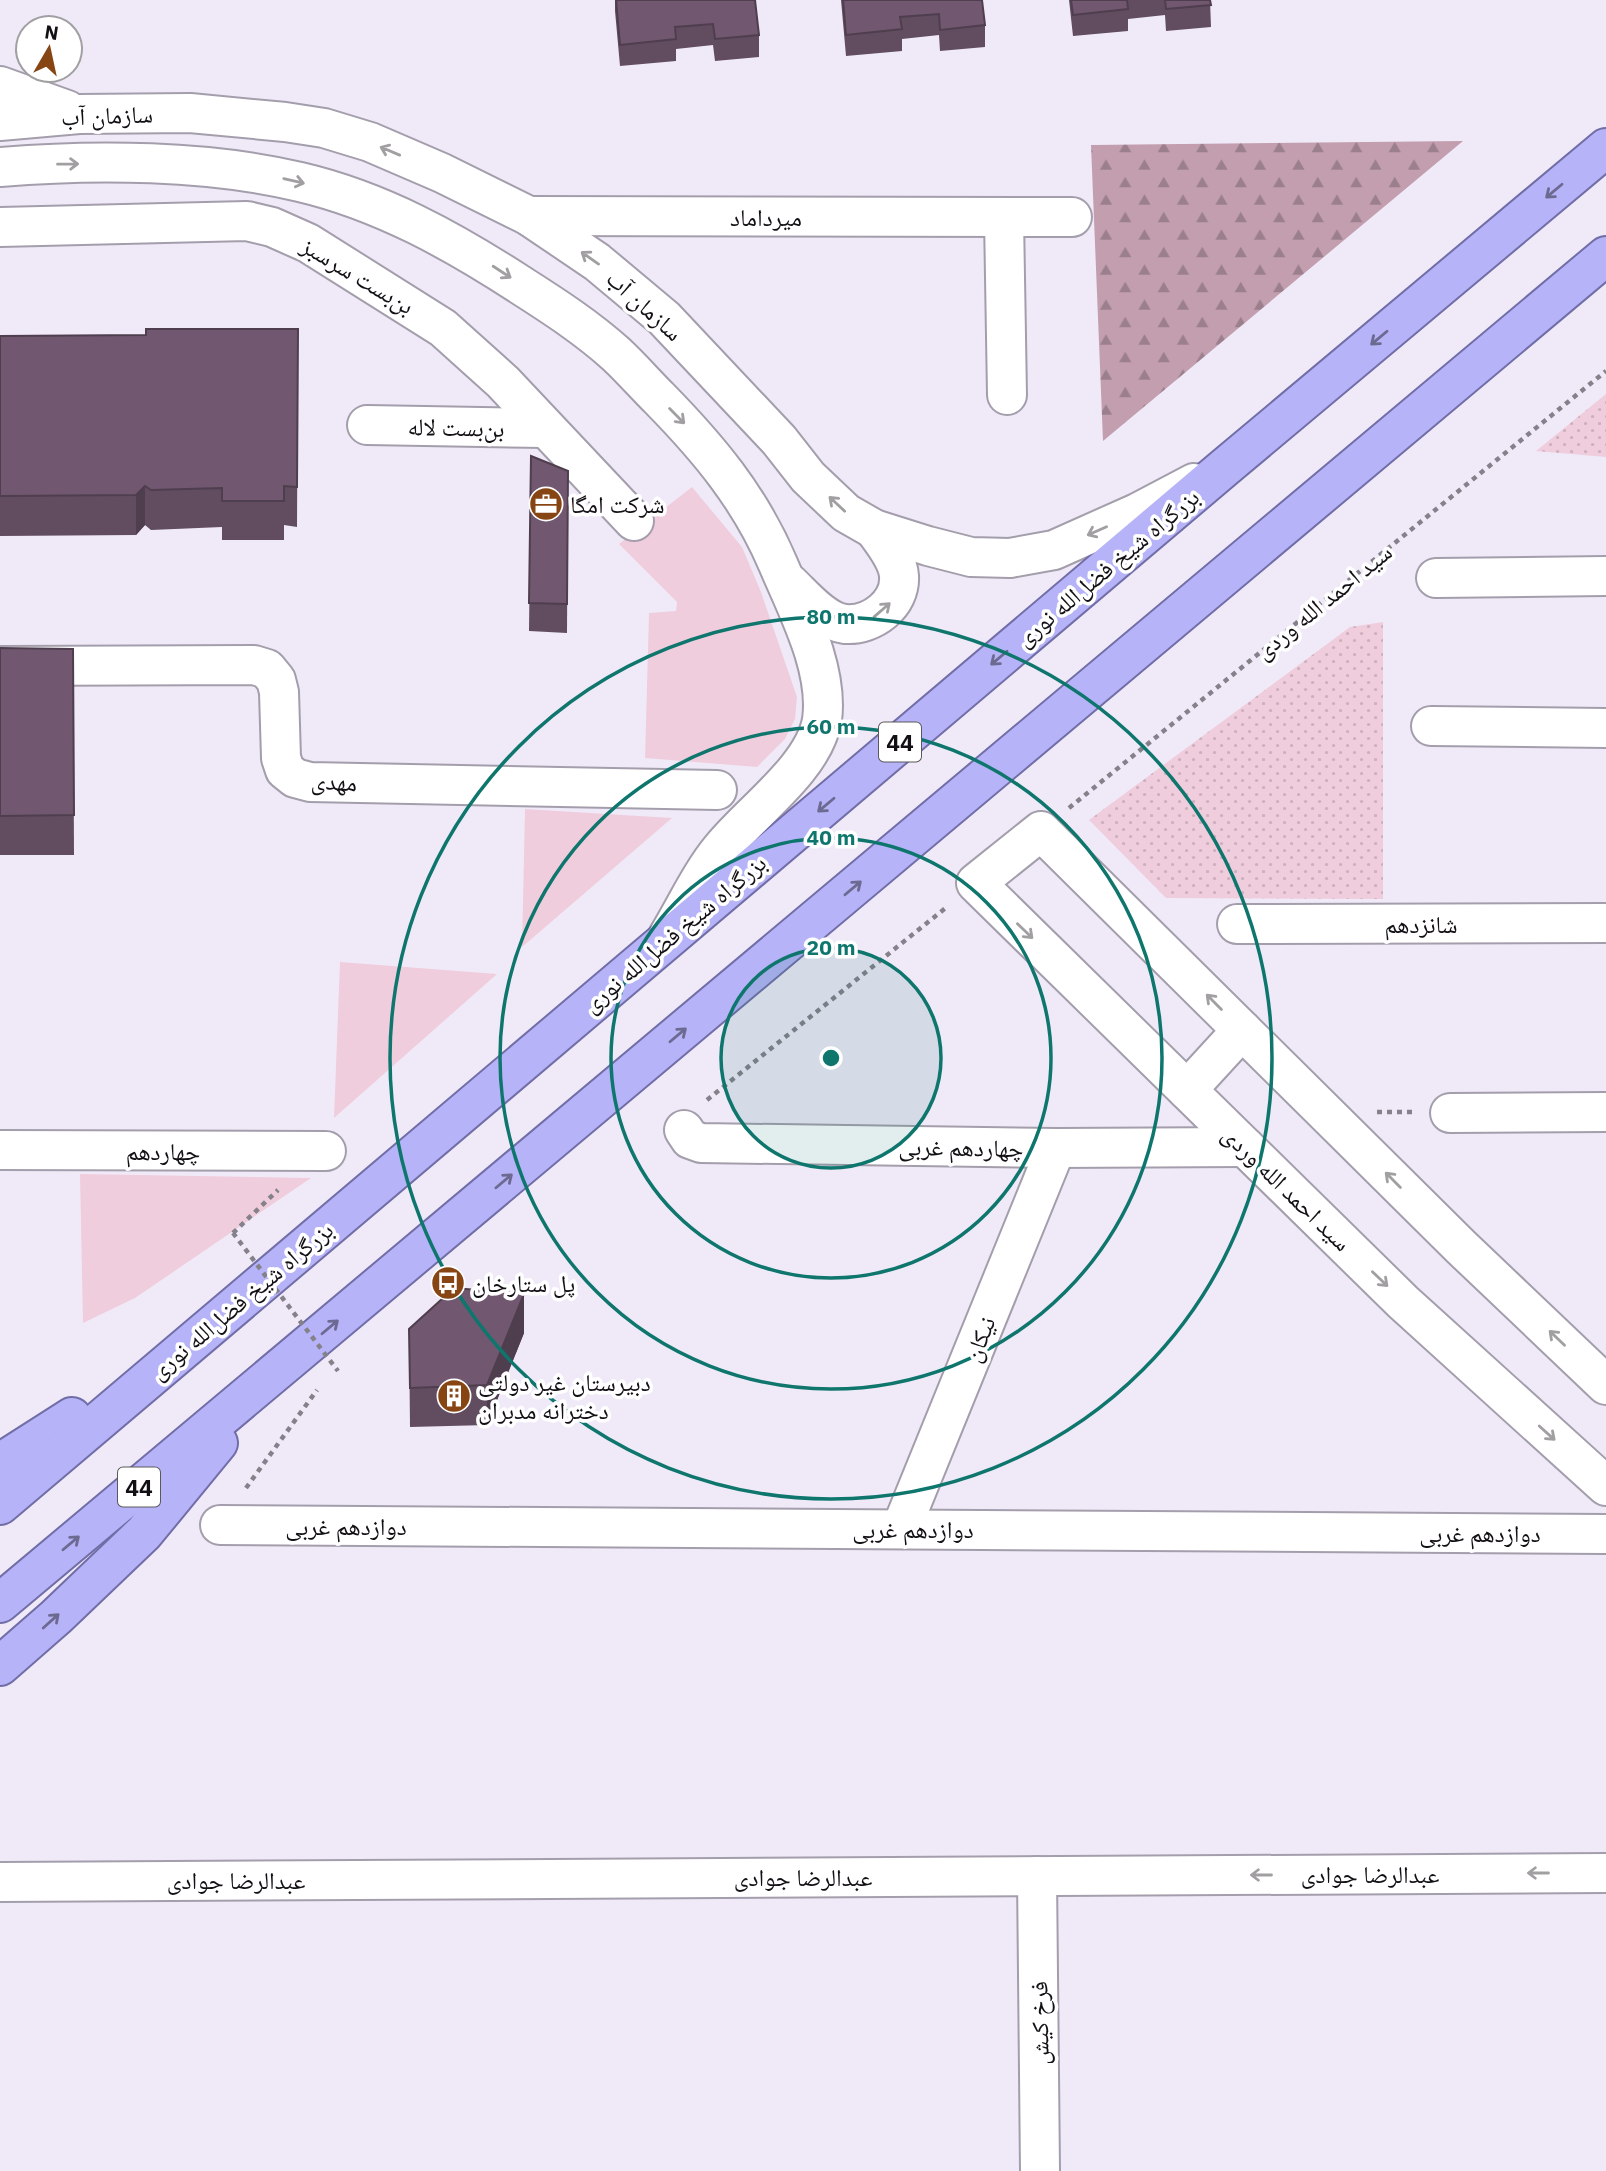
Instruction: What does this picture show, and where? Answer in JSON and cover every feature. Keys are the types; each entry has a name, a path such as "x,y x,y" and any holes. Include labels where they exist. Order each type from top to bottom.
{"highway":[{"name":"بزرگراه شیخ فضل‌الله نوری","path":"0,1504 1606,148"},
{"name":"44","path":"0,1603 1606,256"},
{"path":"0,1463 194,1339"},
{"path":"0,1666 144,1533 278,1371"}],"street":[{"path":"0,86 79,114"},
{"name":"سازمان آب","path":"0,121 79,114 190,113 285,122 324,128 370,142 442,173 529,216 597,262 664,318 779,440 808,477 846,513 874,529 971,557 1010,558 1054,550 1138,513 1224,468"},
{"name":"سازمان آب","path":"0,167 108,163 181,166 262,174 333,191 408,220 474,254 542,299 582,326 617,355 690,430 739,490 755,516 785,580 821,674 823,703 821,725 807,756 721,849 667,939"},
{"name":"میرداماد","path":"529,216 1072,216"},
{"path":"1004,218 1007,395"},
{"name":"بن‌بست سرسبز","path":"0,227 222,220 272,227 308,243 443,328 503,382 634,521"},
{"name":"بن‌بست لاله","path":"367,425 545,429"},
{"path":"785,580 828,618 845,624 877,616 890,604 900,578 890,552 874,529"},
{"path":"1436,578 1606,576"},
{"name":"مهدی","path":"0,666 254,665 267,668 276,680 279,692 280,742 285,770 295,778 310,782 718,790"},
{"path":"1431,726 1606,728"},
{"path":"976,883 1041,831 1451,1237 1606,1385"},
{"name":"سید احمد الله وردی","path":"976,883 1403,1302 1606,1486"},
{"name":"شانزدهم","path":"1237,924 1606,923"},
{"path":"1187,1090 1242,1030"},
{"path":"1450,1113 1606,1112"},
{"name":"چهاردهم غربی","path":"684,1130 690,1139 701,1143 1056,1148 1245,1147"},
{"name":"نیکان","path":"901,1529 1056,1148"},
{"name":"چهاردهم","path":"0,1150 326,1151"},
{"name":"دوازدهم غربی","path":"220,1525 1606,1534"},
{"name":"عبدالرضا جوادی","path":"0,1882 1606,1873"},
{"name":"فرخ کیش","path":"1037,1876 1040,2171"}],"path":[{"name":"سید احمد الله وردی","path":"1041,831 1606,371"},
{"path":"684,1130 687,1119 694,1111 976,883"},
{"path":"1323,1111 1450,1113"},
{"path":"270,1196 233,1233 338,1371"},
{"path":"220,1525 323,1381"}],"shaded area":[{"path":"1606,394 1606,457 1536,451"},
{"path":"692,487 742,547 761,592 797,697 795,719 785,739 757,767 645,758 649,613 676,611 677,602 619,544"},
{"path":"1383,622 1383,899 1166,898 1089,820 1350,627"},
{"path":"525,809 672,818 522,947"},
{"path":"340,962 497,974 334,1118"},
{"path":"80,1174 311,1178 135,1298 83,1323"}],"green space":[{"path":"1463,141 1103,441 1091,145"}],"building":[{"path":"616,0 755,0 759,35 715,39 713,24 675,27 676,39 620,45"},
{"path":"843,0 982,0 985,25 940,30 939,14 900,17 902,29 846,35"},
{"path":"1071,0 1127,0 1128,9 1073,15"},
{"path":"1165,0 1210,0 1211,5 1166,9"},
{"path":"146,329 298,329 297,487 284,486 284,501 222,501 222,488 151,490 145,486 136,495 0,496 0,336 146,335"},
{"path":"531,456 568,471 567,604 529,603"},
{"path":"0,648 73,649 74,815 0,816"},
{"path":"454,1288 524,1294 487,1385 410,1388 409,1329"}],"place":[{"name":"شرکت امگا","path":"546,504"},
{"name":"پل ستارخان","path":"448,1283"},
{"name":"دبیرستان غیر دولتی دخترانه مدبران","path":"454,1396"}]}
